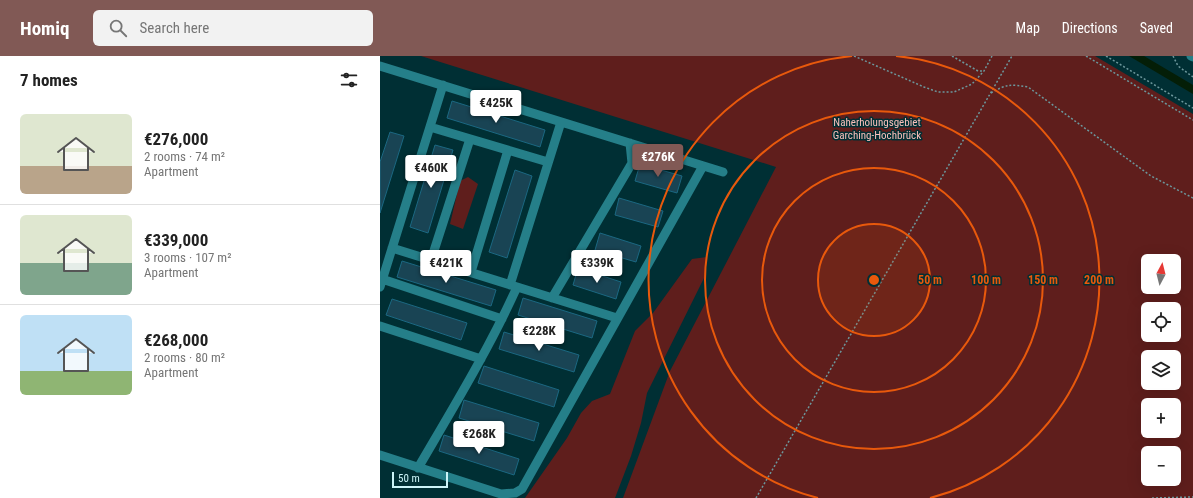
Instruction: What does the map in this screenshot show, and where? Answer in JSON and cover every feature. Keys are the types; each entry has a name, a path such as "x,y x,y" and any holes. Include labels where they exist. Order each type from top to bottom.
{"lane":[{"path":"380,66 723,172"},
{"path":"443,85 381,283 502,319"},
{"path":"418,468 481,359 502,319 561,122"},
{"path":"430,127 548,162"},
{"path":"431,260 470,139"},
{"path":"552,298 632,162 630,143"},
{"path":"471,272 508,150"},
{"path":"380,455 501,494 515,493 522,489 703,166"},
{"path":"392,248 617,318"},
{"path":"380,326 481,359"}],"path":[{"path":"854,56 938,92 954,92 972,84 984,71 992,56"},
{"path":"952,56 978,70 984,71"},
{"path":"756,498 1012,56"},
{"path":"1086,56 1193,120"},
{"path":"1106,56 1193,108"},
{"path":"1172,56 1178,66 1193,77"},
{"path":"990,94 1002,87 1014,85 1028,88 1151,176 1193,198"},
{"path":"1152,498 1193,497"}],"green space":[{"name":"Naherholungsgebiet Garching-Hochbrück","path":"421,56 1095,56 1193,114 1193,498 623,498 670,371 776,167"},
{"path":"468,177 478,184 463,229 450,224 460,181"},
{"path":"707,257 705,276 647,393 641,423 631,456 615,498 525,498 567,438 581,413 592,401 610,394 635,331 653,313 692,259"}],"shaded area":[{"path":"1129,56 1144,56 1193,85 1193,94"}],"building":[{"path":"452,101 545,130 540,147 447,118"},
{"path":"390,132 404,136 380,213 380,162"},
{"path":"435,145 453,150 428,233 410,227"},
{"path":"640,164 682,176 677,193 635,181"},
{"path":"515,170 532,176 507,258 489,252"},
{"path":"619,198 663,211 658,227 615,215"},
{"path":"600,233 641,246 636,262 595,250"},
{"path":"402,261 496,290 491,306 397,277"},
{"path":"578,268 621,282 616,299 573,285"},
{"path":"523,298 597,321 592,338 518,315"},
{"path":"392,299 467,323 461,340 386,315"},
{"path":"504,332 579,355 574,372 499,349"},
{"path":"484,366 559,390 554,407 478,383"},
{"path":"464,400 539,423 534,441 459,418"},
{"path":"444,435 519,459 514,475 439,451"}]}
